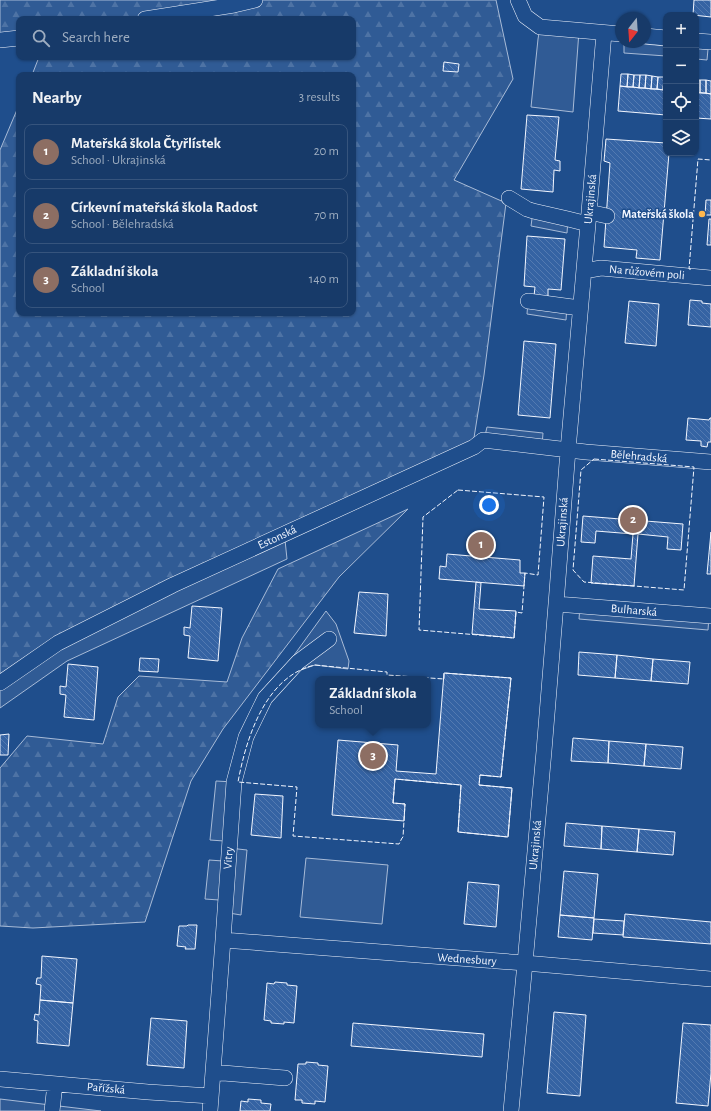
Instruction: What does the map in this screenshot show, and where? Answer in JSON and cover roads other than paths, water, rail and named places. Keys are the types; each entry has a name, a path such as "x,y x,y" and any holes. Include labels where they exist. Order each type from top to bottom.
{"street":[{"path":"164,16 234,5 255,0"},
{"path":"518,0 525,16 540,27 615,34"},
{"name":"Ukrajinská","path":"511,1111 556,604 604,33"},
{"path":"651,37 663,38"},
{"path":"0,40 16,38"},
{"path":"699,41 711,42"},
{"path":"509,198 527,209 568,218 608,216"},
{"name":"Na růžovém poli","path":"584,271 601,268 711,278"},
{"path":"528,301 580,308"},
{"name":"Estonská","path":"0,683 58,643 173,585 474,447 484,440 568,450"},
{"name":"Bělehradská","path":"568,450 711,462"},
{"name":"Bulharská","path":"556,604 711,616"},
{"name":"Vitry","path":"211,1104 234,782 246,737 265,698 298,662 329,639"},
{"name":"Wednesbury","path":"223,940 711,979"},
{"path":"213,1074 223,1073 285,1078"},
{"name":"Pařížská","path":"0,1079 148,1092 211,1104"},
{"path":"52,1111 55,1084"}],"place":[{"name":"Mateřská škola","path":"702,214"},
{"name":"Církevní mateřská škola Radost","path":"633,520"},
{"name":"Mateřská škola Čtyřlístek","path":"481,545"},
{"name":"Základní škola","path":"373,756"}]}
